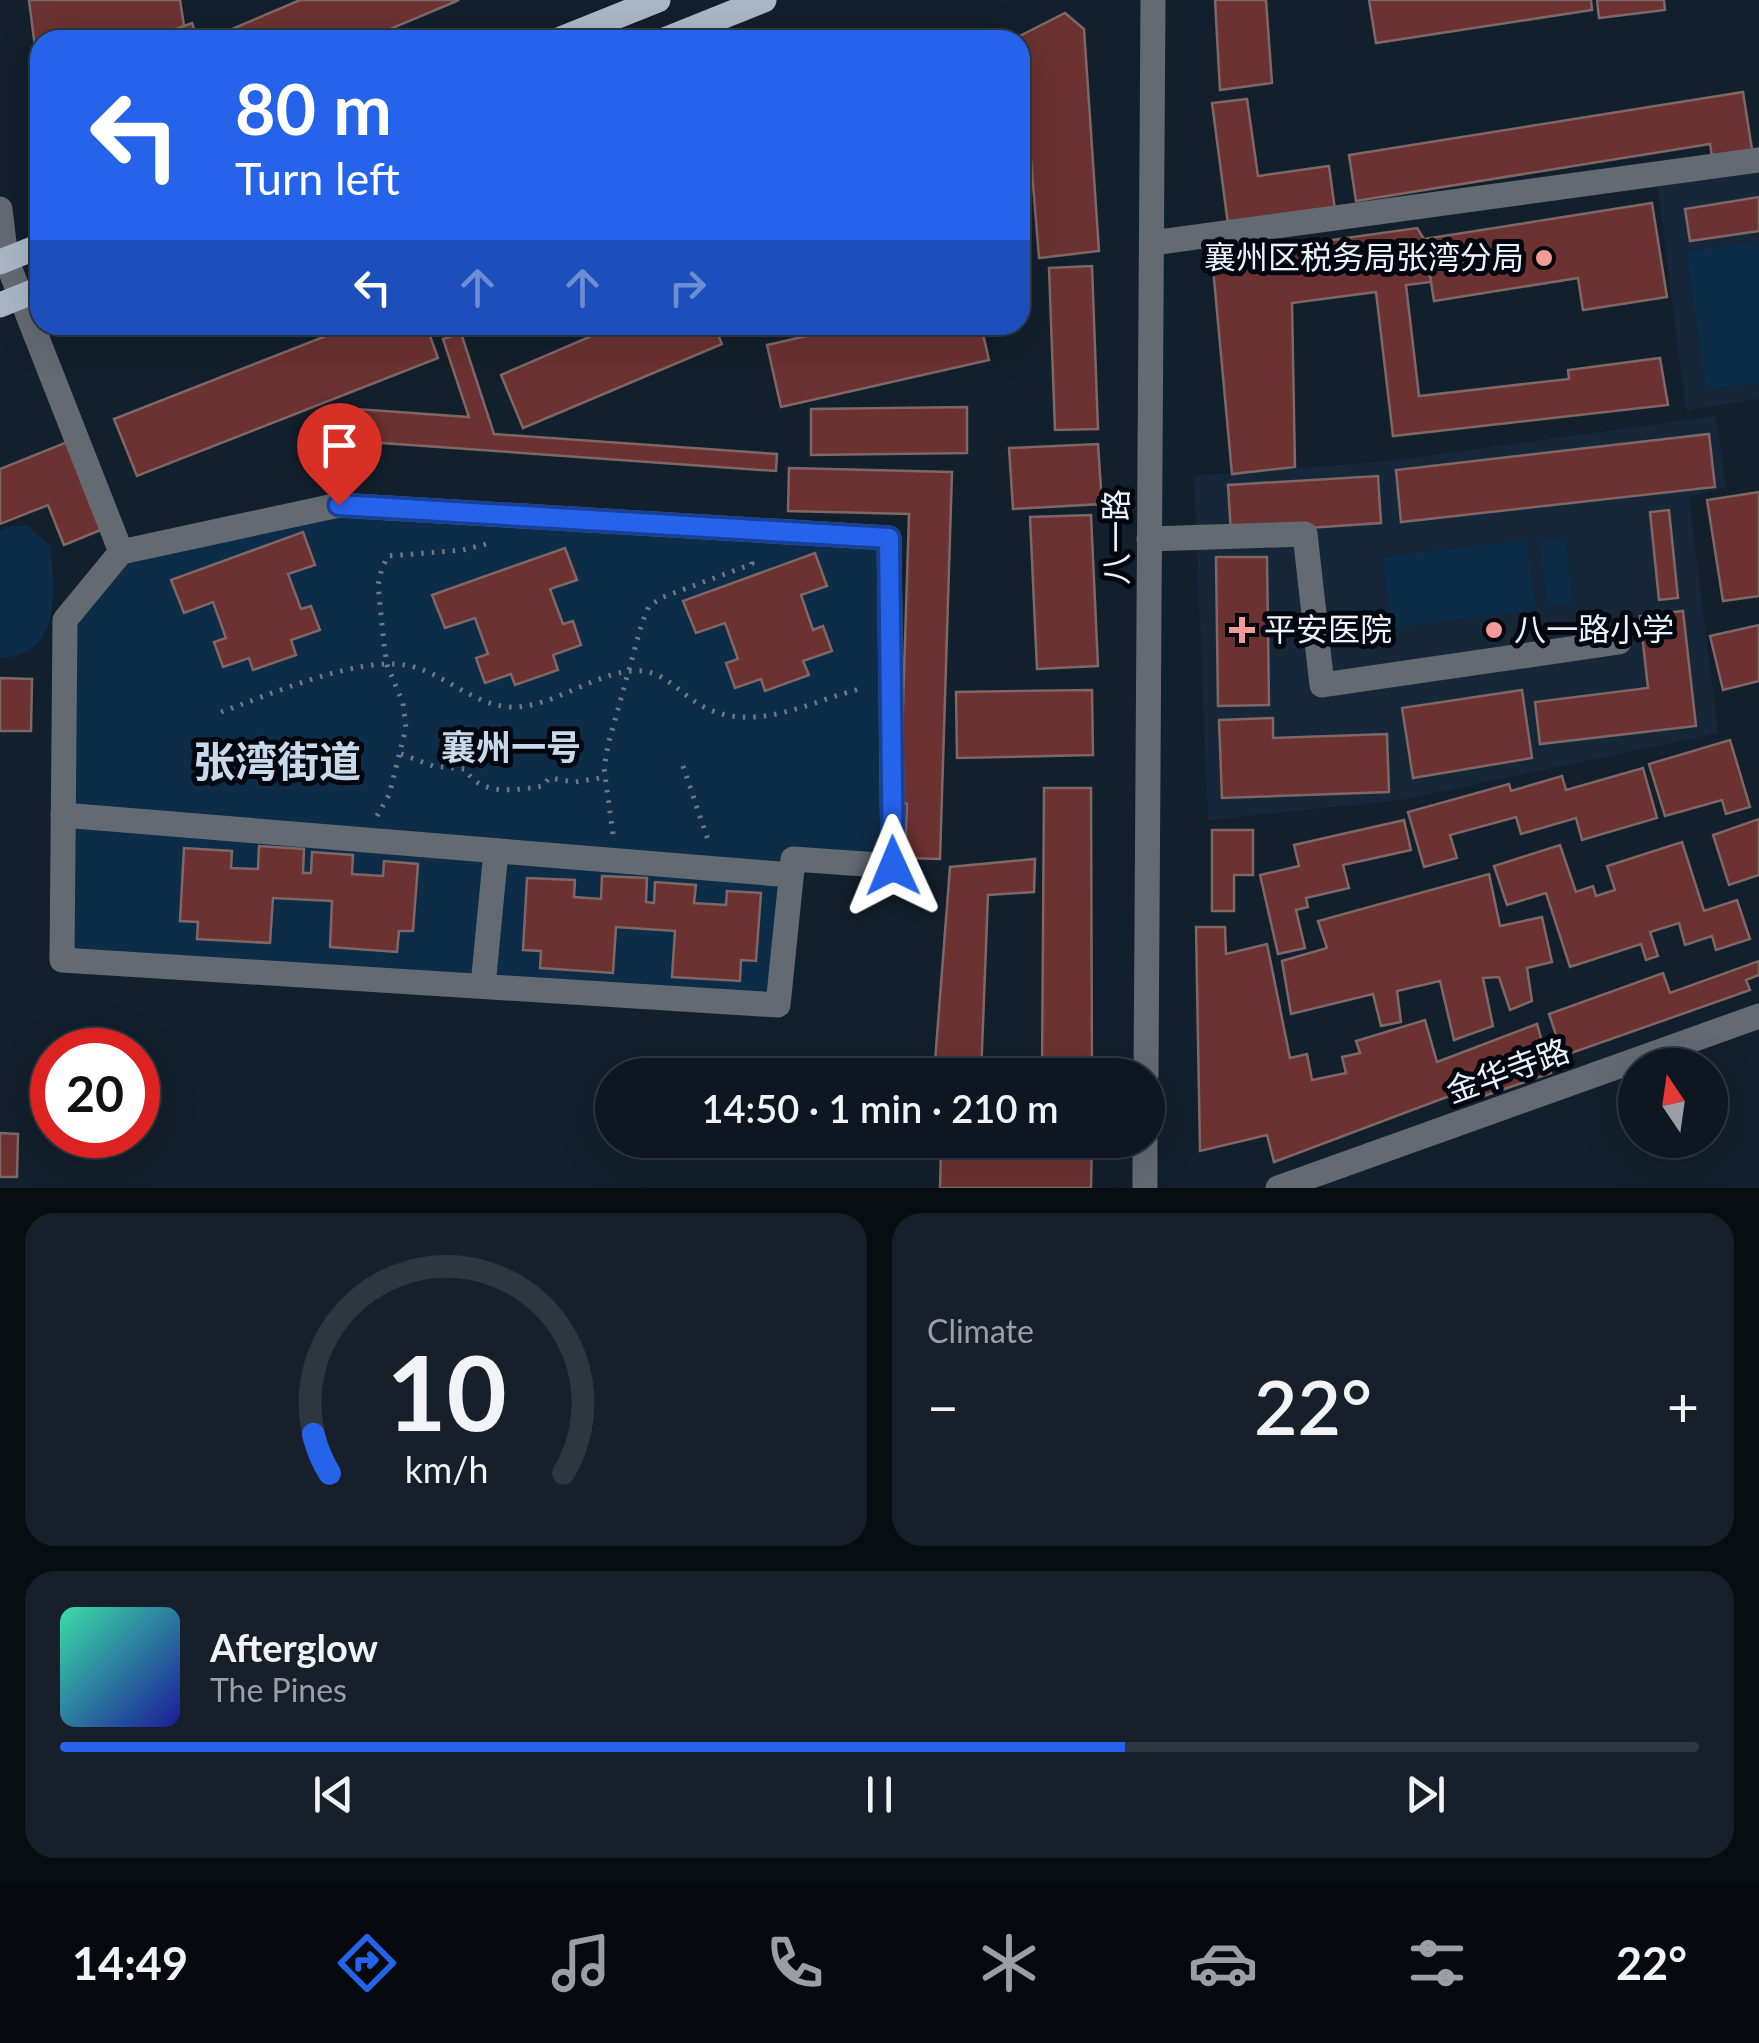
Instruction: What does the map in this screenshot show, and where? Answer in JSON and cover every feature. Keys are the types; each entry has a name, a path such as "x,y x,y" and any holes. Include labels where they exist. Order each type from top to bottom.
{"main road":[{"path":"583,30 658,0"},
{"path":"689,30 764,0"},
{"path":"3,261 30,250"}],"street":[{"name":"八一路","path":"1146,1058 1153,0"},
{"path":"1152,243 1759,160"},
{"path":"0,209 3,261 30,322"},
{"path":"35,335 121,552"},
{"path":"339,505 744,530 889,538 893,866 792,859 778,1005 62,960 65,620 121,552 339,505"},
{"path":"1150,539 1305,534 1322,685 1619,642"},
{"path":"63,815 791,876"},
{"path":"483,986 496,851"},
{"name":"金华寺路","path":"1278,1188 1759,1016"},
{"path":"1145,1158 1145,1188"}],"path":[{"path":"619,862 604,768 616,705 630,673 642,623 650,606 662,598 752,564 744,530"},
{"path":"364,840 390,794 406,728 403,703 387,665 378,585 382,568 388,556 464,550 505,539"},
{"path":"220,712 336,673 387,665 405,665 440,677 487,702 514,707 566,694 604,678 644,671 667,680 702,706 744,719 793,711 870,687 891,688"},
{"path":"401,754 433,766 465,769 479,786 510,791 543,786 549,778 576,782 606,777"},
{"path":"683,766 718,870"}],"shaded area":[{"path":"1759,160 1759,399 1686,410 1656,174"},
{"path":"1759,241 1759,383 1706,390 1686,252"},
{"name":"八一路小学","path":"1716,416 1726,487 1689,497 1718,733 1401,800 1208,820 1194,476 1382,462"},
{"path":"332,507 889,538 893,866 793,859 778,1005 62,960 65,620 121,552"},
{"path":"28,526 50,546 53,601 44,634 35,646 20,655 0,658 0,530"},
{"path":"1565,537 1573,604 1547,607 1539,540"},
{"path":"1527,540 1536,610 1391,628 1382,557"}],"building":[{"path":"29,0 180,0 184,26 174,30 33,30"},
{"path":"300,0 459,0 388,30 230,30"},
{"path":"1215,0 1266,0 1272,83 1220,90"},
{"path":"1369,0 1591,0 1592,10 1376,43"},
{"path":"1597,0 1664,0 1665,10 1599,18"},
{"path":"1065,13 1084,29 1099,251 1039,258 1030,147 1030,31"},
{"path":"192,23 194,30 174,30"},
{"path":"1743,92 1753,156 1713,163 1710,144 1356,201 1349,155"},
{"path":"1247,99 1258,176 1329,166 1336,217 1229,232 1212,103"},
{"path":"1759,197 1759,231 1690,241 1685,209"},
{"name":"襄州区税务局张湾分局","path":"1652,203 1667,297 1583,310 1578,278 1434,301 1424,239"},
{"path":"1417,228 1424,239 1431,282 1406,285 1419,396 1569,379 1568,370 1660,358 1668,405 1393,436 1376,292 1292,303 1295,467 1232,474 1212,257"},
{"path":"1092,266 1098,429 1055,430 1049,268"},
{"path":"328,335 430,335 438,358 137,476 114,419"},
{"path":"462,335 494,434 777,454 776,471 340,440 343,408 469,417 443,339"},
{"path":"594,335 718,335 722,344 523,428 501,375"},
{"path":"811,335 983,335 989,360 781,407 767,345"},
{"path":"967,407 967,453 811,455 811,409"},
{"path":"1709,434 1715,487 1401,522 1396,470"},
{"path":"67,442 103,529 64,545 48,505 0,524 0,469"},
{"path":"1098,444 1102,504 1013,509 1009,448"},
{"path":"789,468 952,472 940,859 905,858 907,804 900,801 909,514 788,511"},
{"path":"1378,476 1381,523 1231,533 1228,485"},
{"path":"1759,492 1759,596 1723,601 1707,500"},
{"path":"1669,510 1678,598 1659,600 1650,512"},
{"path":"1091,515 1098,666 1037,669 1030,517"},
{"path":"303,532 315,565 288,574 301,609 311,606 320,630 291,640 296,655 253,670 249,658 223,667 214,642 226,638 213,602 184,613 171,580"},
{"path":"565,548 577,580 550,589 563,624 573,621 581,645 553,655 558,670 515,685 511,674 485,683 476,658 488,654 475,618 445,628 432,595"},
{"path":"815,553 827,586 801,595 813,630 823,626 832,651 803,661 809,675 765,691 761,679 735,688 726,663 738,659 725,623 696,633 683,601"},
{"path":"1216,557 1267,557 1269,705 1218,706"},
{"path":"1683,611 1696,726 1540,744 1535,702 1648,688 1640,616"},
{"path":"1759,625 1759,681 1723,690 1710,636"},
{"path":"0,678 32,679 31,731 0,731"},
{"path":"1092,690 1093,755 957,758 956,692"},
{"path":"1522,690 1532,758 1413,778 1402,708"},
{"path":"1273,718 1273,738 1387,734 1389,792 1222,798 1219,720"},
{"path":"1730,740 1750,807 1726,814 1722,800 1665,816 1649,764"},
{"path":"1643,768 1657,818 1582,840 1576,818 1521,834 1516,817 1450,835 1457,858 1424,867 1408,812 1509,784 1511,791 1562,776 1566,790"},
{"path":"1044,788 1091,788 1092,1058 1042,1058"},
{"path":"1759,819 1759,875 1729,885 1713,835"},
{"path":"1404,820 1411,850 1343,865 1349,888 1306,898 1308,907 1296,910 1305,948 1278,954 1260,875 1299,866 1294,845"},
{"path":"1212,830 1253,830 1253,875 1234,875 1234,911 1212,911"},
{"path":"1682,842 1704,911 1737,900 1750,939 1716,950 1712,936 1685,945 1679,923 1650,932 1658,956 1646,960 1641,944 1570,967 1546,893 1507,905 1494,866 1560,845 1576,892 1593,886 1596,896 1615,890 1607,866"},
{"path":"259,846 304,849 303,873 311,873 312,852 353,855 352,874 383,876 384,861 418,864 413,931 399,931 397,952 330,947 332,901 273,898 270,943 197,939 198,922 180,921 184,848 232,851 231,868 258,869"},
{"path":"1035,859 1034,892 988,895 982,1058 935,1058 950,867"},
{"path":"1489,874 1500,926 1542,917 1552,962 1527,968 1532,1001 1510,1010 1499,977 1483,978 1493,1026 1454,1040 1440,981 1397,991 1401,1022 1381,1026 1373,994 1291,1014 1282,961 1327,948 1318,921"},
{"path":"602,876 647,878 646,902 654,903 655,882 696,885 694,903 726,905 727,891 761,893 756,961 741,960 740,981 672,977 675,931 616,927 613,973 540,968 541,951 523,950 527,878 575,880 574,897 601,899"},
{"path":"1196,927 1225,927 1226,954 1267,944 1290,1058 1307,1054 1312,1080 1346,1073 1342,1057 1360,1053 1356,1041 1425,1020 1437,1062 1537,1024 1551,1073 1478,1098 1476,1086 1274,1162 1267,1135 1200,1151"},
{"path":"1759,961 1759,975 1746,980 1750,990 1563,1056 1549,1014 1663,973 1670,993"},
{"path":"0,1133 18,1134 17,1177 0,1177"},
{"path":"941,1158 1092,1158 1091,1188 940,1188"}],"place":[{"name":"襄州区税务局张湾分局","path":"1544,258"},
{"name":"平安医院","path":"1242,630"},
{"name":"八一路小学","path":"1494,630"}],"district":[{"name":"襄州一号","path":"511,748"},
{"name":"张湾街道","path":"277,762"}],"route":[{"path":"339,505 889,538 893,866"}]}
